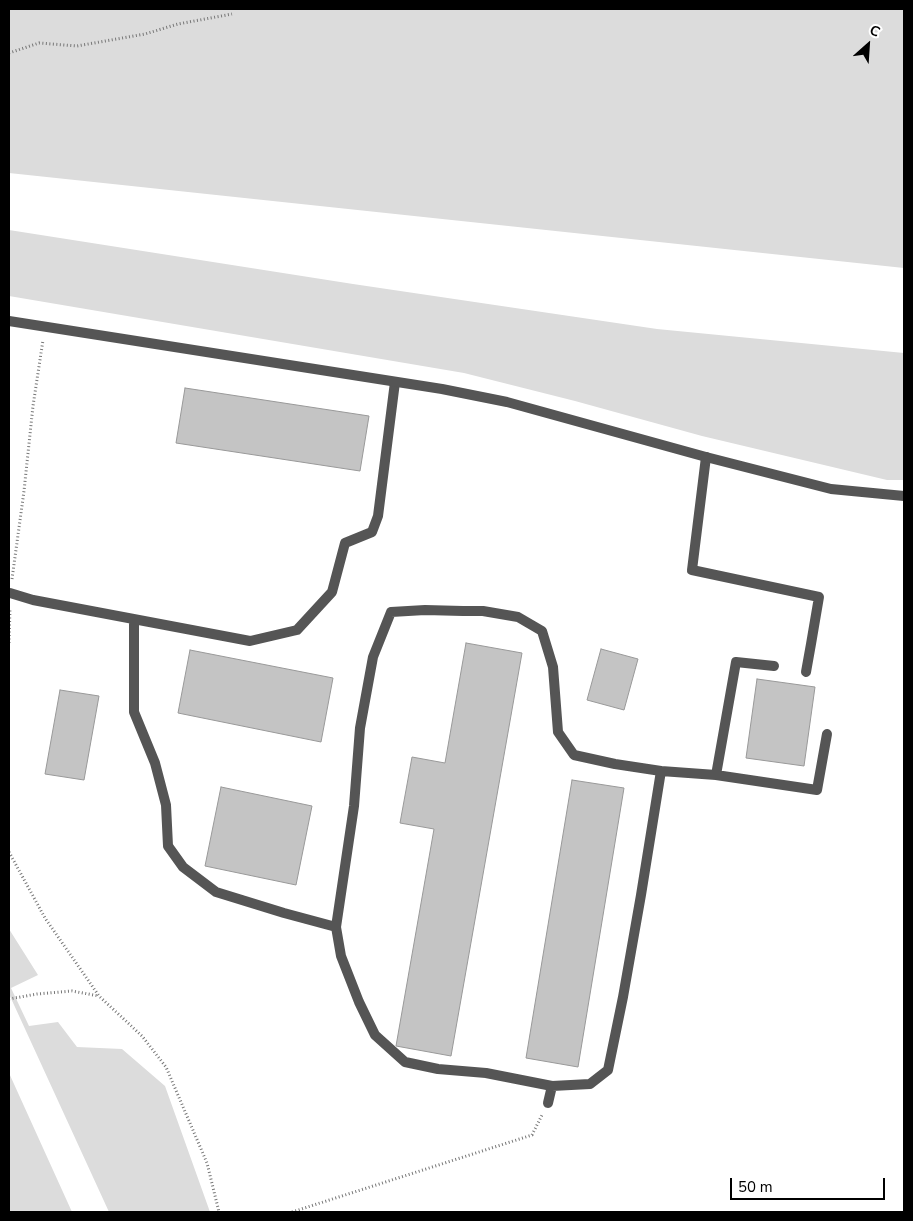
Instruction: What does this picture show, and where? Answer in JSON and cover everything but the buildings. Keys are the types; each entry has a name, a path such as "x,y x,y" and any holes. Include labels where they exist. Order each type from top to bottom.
{"street":[{"path":"9,321 442,389 507,402 706,457 831,489 904,496"},
{"path":"10,593 33,600 250,641 297,630 332,592 344,543 372,532 378,516 395,382"},
{"path":"706,457 692,570 819,597 806,672"},
{"path":"661,771 623,998 608,1070 590,1084 552,1086 486,1073 438,1069 405,1062 375,1035 359,1002 341,956 336,927 354,806 360,728 373,657 391,612 425,610 483,611 518,616 542,631 553,667 558,732 574,755 661,771 716,775 817,790 827,734"},
{"path":"134,620 134,712 155,763 166,804 168,846 183,867 216,892 336,927"},
{"path":"716,775 736,662 774,666"},
{"path":"548,1103 552,1086"}],"path":[{"path":"9,53 39,44 77,46 145,34 178,24 232,14"},
{"path":"9,644 10,593 33,406 45,327"},
{"path":"9,852 45,918 99,996 142,1036 166,1067 207,1163 219,1212"},
{"path":"9,999 72,991 99,996"},
{"path":"292,1212 532,1135 548,1103"}],"shaded area":[{"path":"9,9 904,9 904,268 9,173"},
{"path":"9,230 657,329 904,353 904,480 887,480 702,436 464,373 9,296"},
{"path":"9,929 38,975 11,988 29,1026 58,1022 77,1047 122,1049 165,1086 210,1212 109,1212 9,994"},
{"path":"9,1073 72,1212 9,1212"}]}
